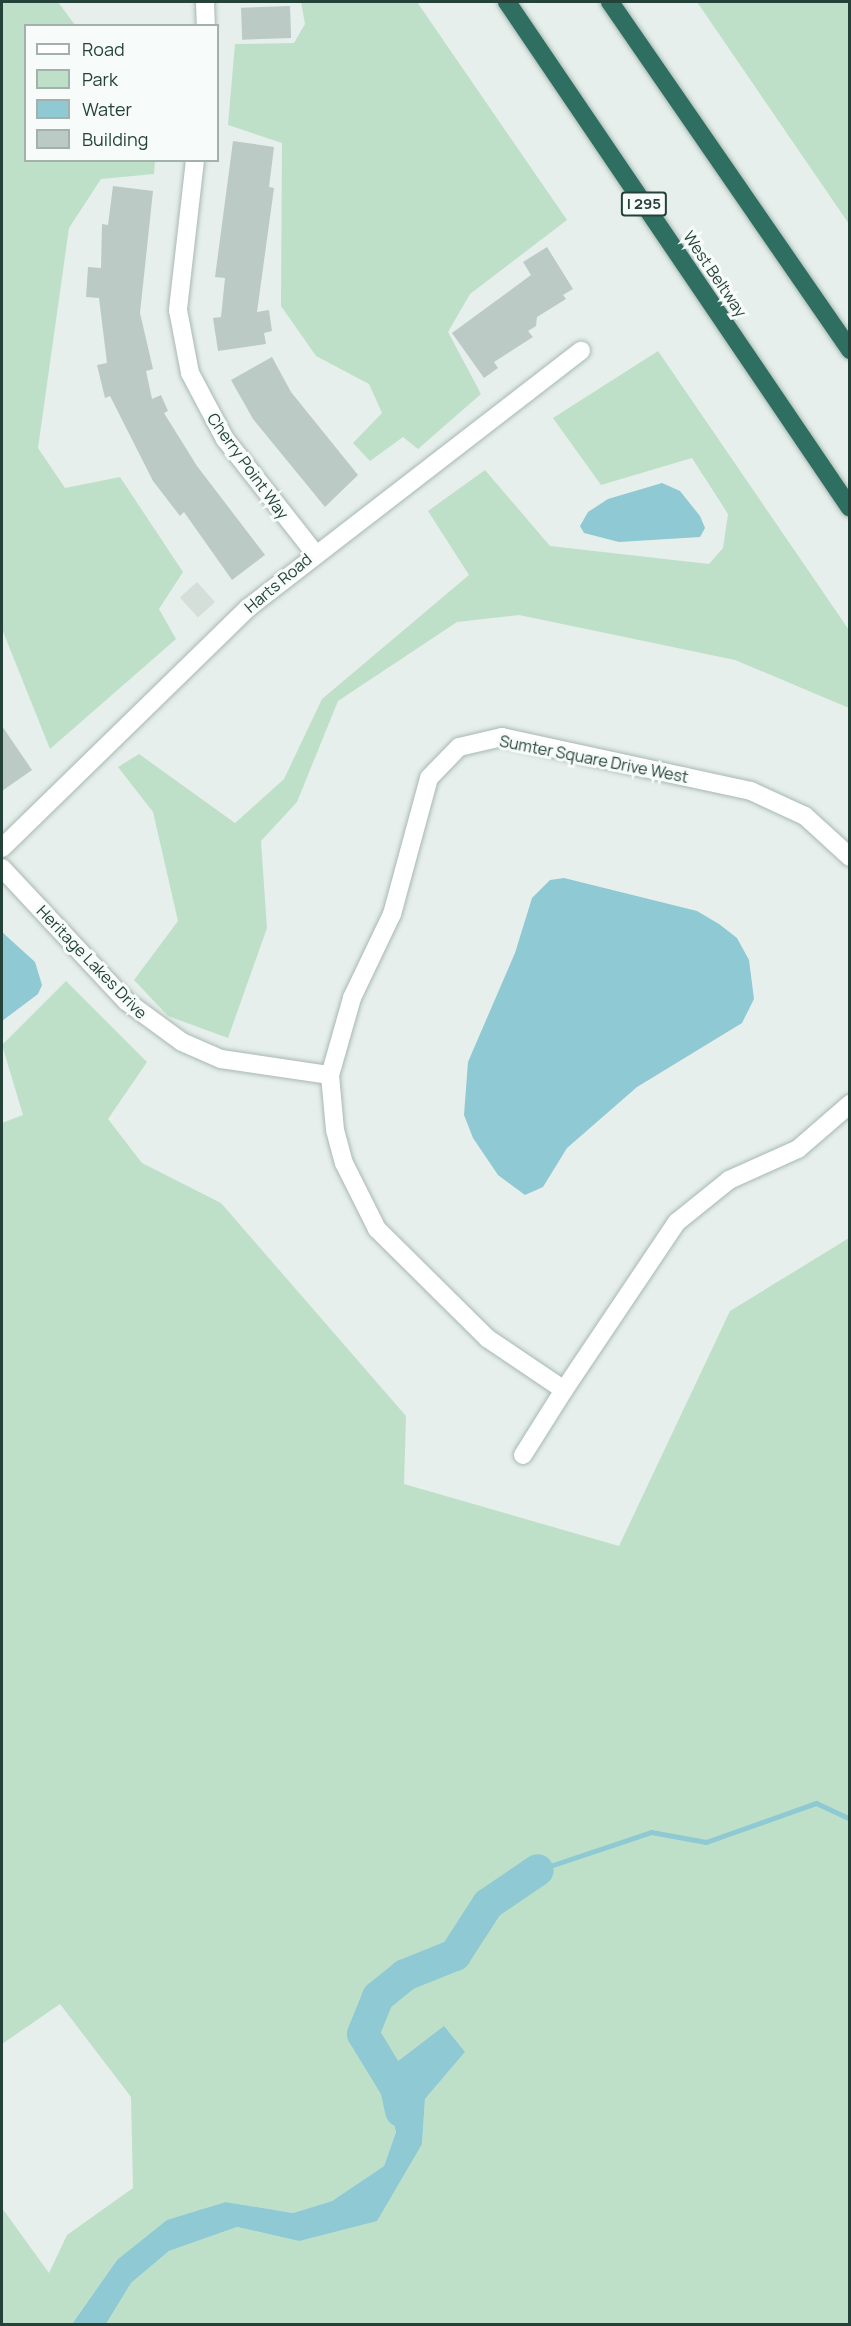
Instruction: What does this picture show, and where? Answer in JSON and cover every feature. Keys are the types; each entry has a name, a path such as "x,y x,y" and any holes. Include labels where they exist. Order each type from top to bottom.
{"highway":[{"name":"West Beltway","path":"507,2 849,508"},
{"path":"610,2 849,350"}],"street":[{"path":"205,2 206,24"},
{"name":"Cherry Point Way","path":"195,162 178,310 190,373 225,439 314,552"},
{"name":"Harts Road","path":"2,848 248,608 314,552 581,351"},
{"name":"Sumter Square Drive West","path":"330,1075 352,998 392,914 429,778 459,747 502,737 751,791 805,816 849,857"},
{"name":"Heritage Lakes Drive","path":"2,868 126,1001 174,1037 220,1059 330,1075"},
{"path":"330,1075 344,1163 377,1229 487,1338 564,1390"},
{"path":"523,1455 658,1246 703,1197 798,1149 849,1104"}],"shaded area":[{"path":"197,582 215,602 198,617 180,597"}],"green space":[{"path":"2,2 58,2 74,24 24,24 24,162 155,162 154,174 101,179 69,228 38,448 65,488 120,477 183,572 159,609 176,639 50,749 2,629"},
{"path":"301,2 417,2 567,220 470,294 448,332 481,394 418,449 403,437 370,461 353,443 382,413 369,384 316,356 281,306 282,143 228,125 235,44 294,43 305,24"},
{"path":"697,2 849,2 849,224"},
{"path":"658,351 849,630 849,708 735,660 519,615 457,622 338,701 297,802 261,841 267,928 228,1038 168,1016 134,980 178,921 153,812 118,767 139,754 235,823 284,779 322,699 469,575 428,511 485,470 550,546 709,564 723,548 728,514 692,458 601,485 553,418"},
{"path":"66,981 147,1062 108,1119 142,1163 221,1203 406,1416 404,1484 619,1546 730,1311 849,1238 849,2324 106,2324 131,2283 169,2251 237,2227 299,2241 422,2144 425,2099 465,2052 380,2075 396,2132 384,2166 332,2201 293,2213 226,2202 117,2260 72,2324 2,2324 2,2208 49,2273 67,2235 133,2188 131,2097 60,2004 2,2044 2,1123 23,1115 2,1045"}],"water":[{"path":"662,483 680,491 700,516 705,528 700,537 619,542 584,533 580,526 588,512 608,499"},
{"path":"564,878 697,911 719,924 737,938 749,960 754,999 742,1023 637,1087 567,1148 543,1187 525,1195 498,1175 473,1138 464,1115 468,1062 515,953 532,898 550,880"},
{"path":"2,932 35,962 42,985 38,994 2,1021"},
{"path":"444,2026 465,2052 425,2099 422,2144 377,2221 299,2241 237,2227 169,2251 131,2283 106,2324 72,2324 117,2260 167,2220 226,2202 293,2213 332,2201 384,2166 396,2132 380,2075"}],"building":[{"path":"290,6 291,38 242,40 241,8"},
{"path":"233,141 274,147 269,187 274,188 257,312 269,310 272,331 264,333 266,344 218,351 213,318 221,317 225,278 215,277"},
{"path":"113,186 153,191 140,313 153,369 146,371 152,399 161,395 168,411 164,413 197,466 265,555 232,580 184,512 180,516 153,481 110,396 105,398 97,365 107,363 99,298 86,297 88,267 101,268 102,224 108,225"},
{"path":"547,247 573,289 563,295 566,299 537,317 536,326 528,331 533,337 494,362 498,368 484,378 452,333 531,275 523,262"},
{"path":"272,357 291,392 358,475 325,507 253,419 231,380"},
{"path":"2,726 32,770 2,791"}],"waterway":[{"path":"538,1870 651,1832 706,1842 816,1803 850,1819"},
{"path":"401,2111 396,2088 363,2034 378,1997 405,1975 455,1955 488,1904 538,1870"}]}
